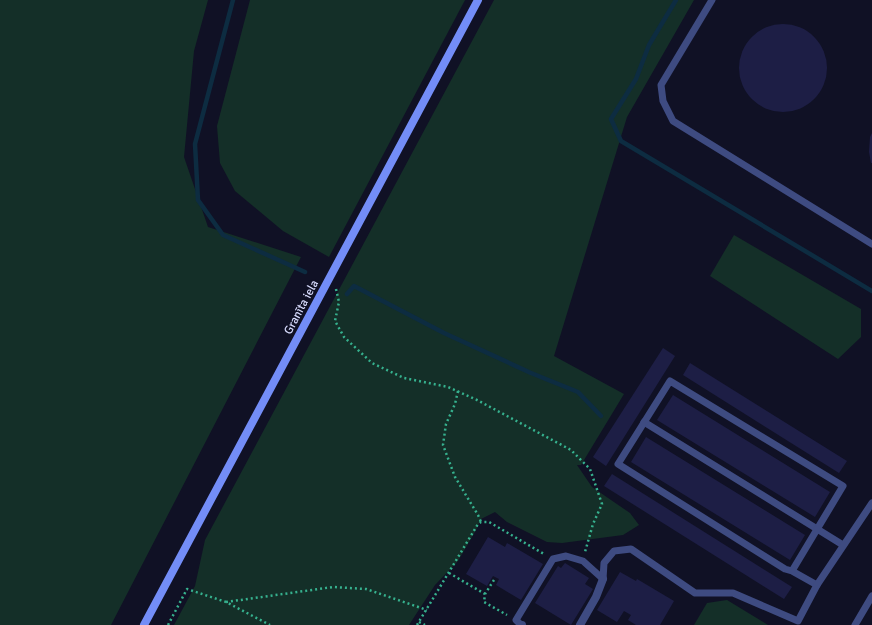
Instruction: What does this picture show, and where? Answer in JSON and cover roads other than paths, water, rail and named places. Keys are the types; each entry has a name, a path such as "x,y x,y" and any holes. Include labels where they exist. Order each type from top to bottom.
{"main road":[{"name":"Granīta iela","path":"144,625 478,0"}],"street":[{"path":"580,625 596,596 603,579"}],"lane":[{"path":"712,0 662,85 663,101 673,121 872,244"},
{"path":"792,571 844,486 670,381 618,464 785,569 792,571 817,585"},
{"path":"644,422 843,545"},
{"path":"603,579 604,563 614,551 631,549 695,592 733,592 798,621 817,585 872,503"},
{"path":"520,624 553,559 566,556 583,561 603,579"},
{"path":"855,625 872,596"}],"waterway":[{"path":"233,0 195,144 198,200 223,235 305,272"},
{"path":"676,0 649,45 636,79 611,119 621,141 872,291"},
{"path":"347,294 354,286 444,333 531,373 578,392 601,416"}]}
